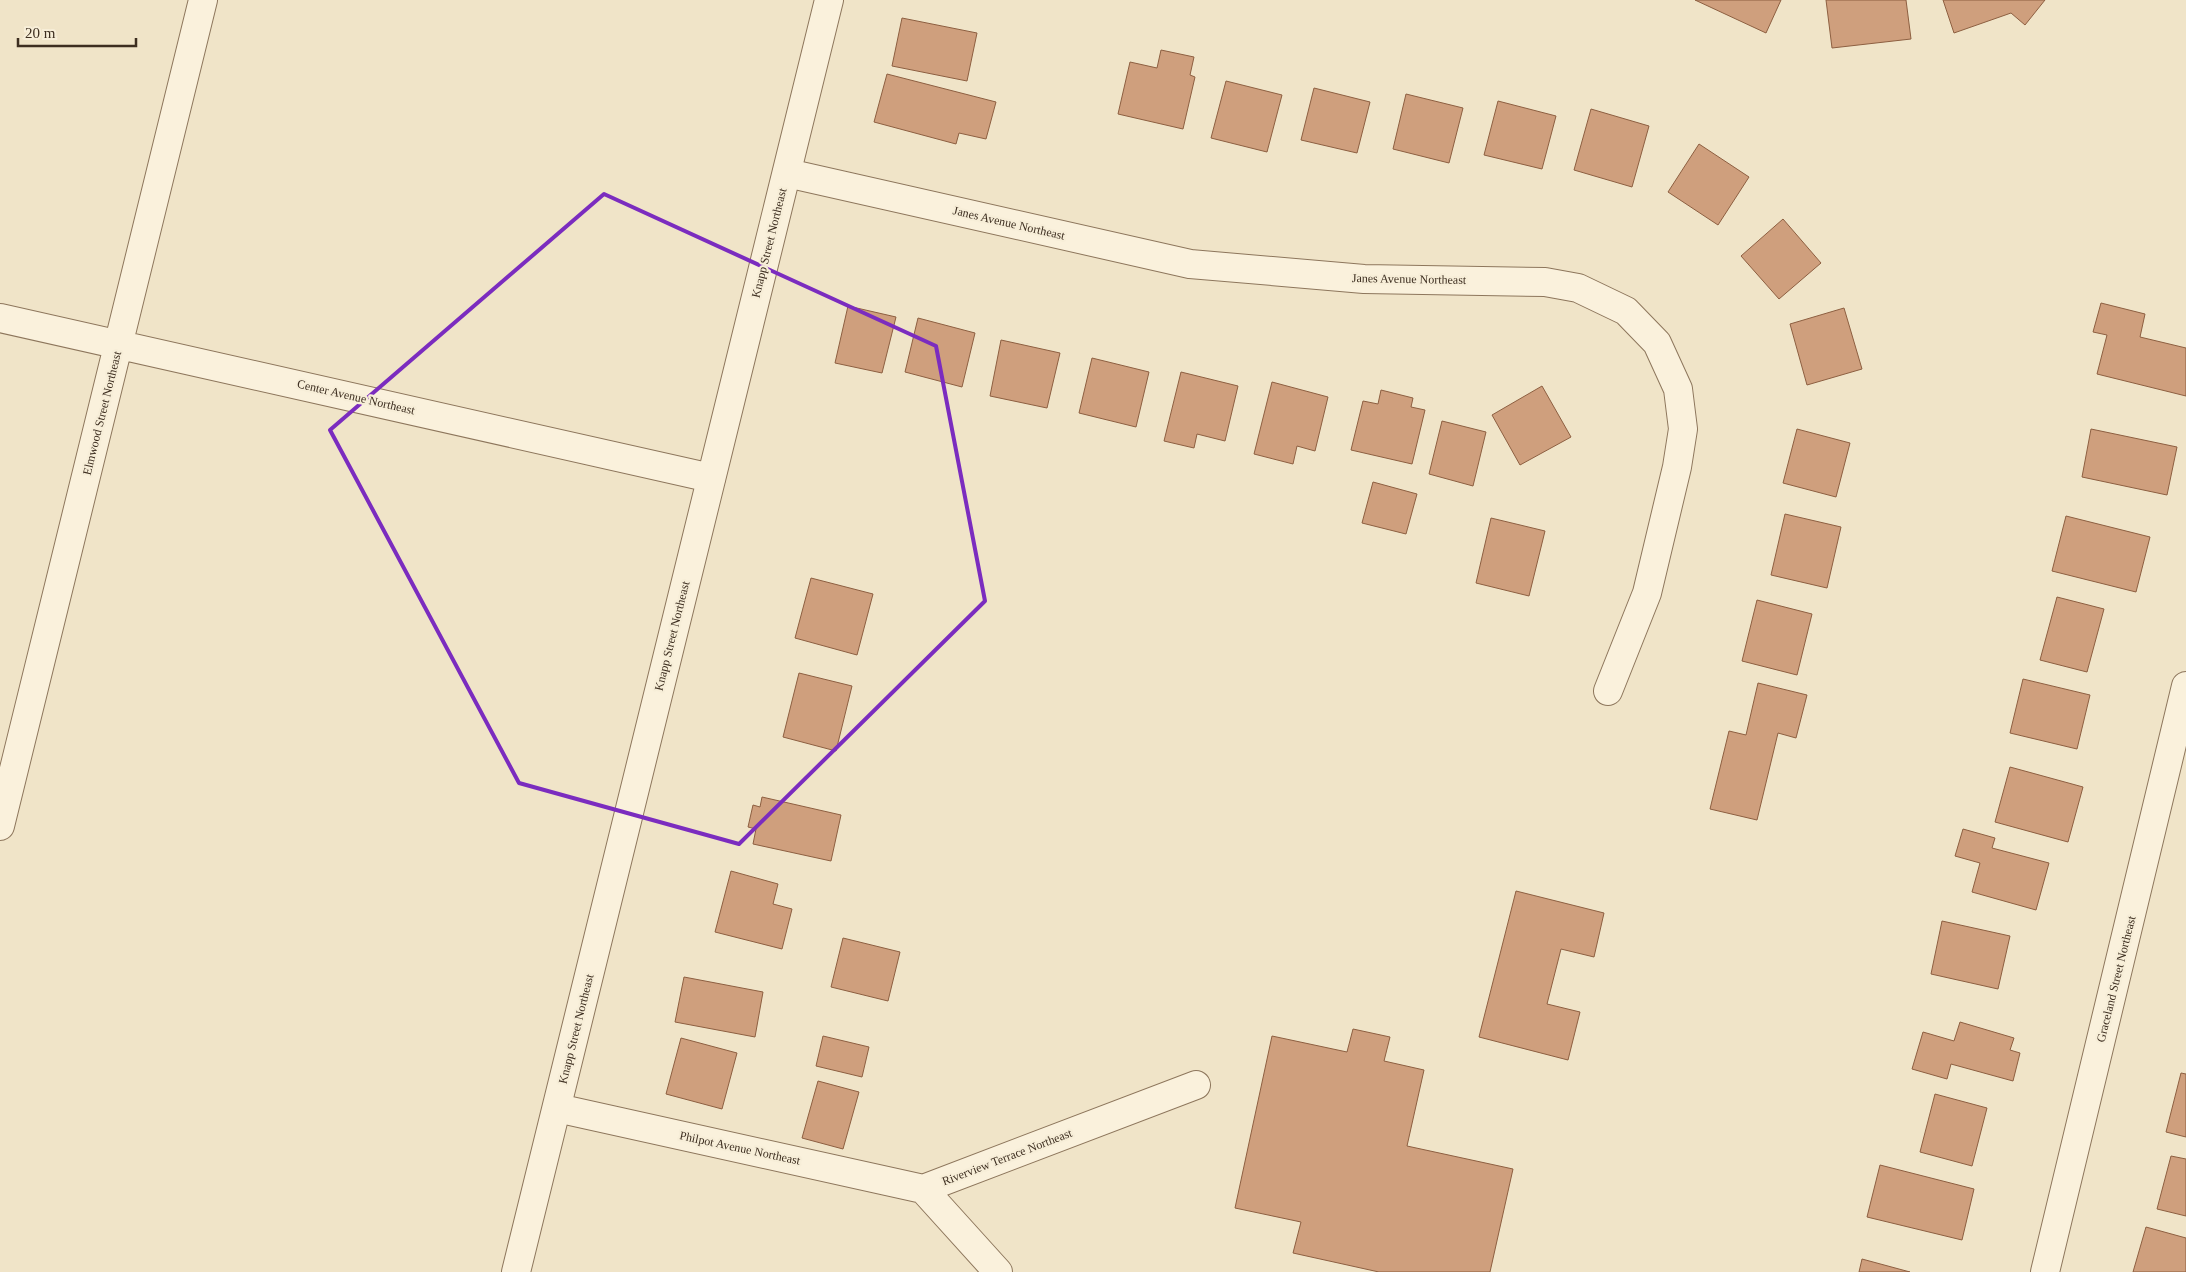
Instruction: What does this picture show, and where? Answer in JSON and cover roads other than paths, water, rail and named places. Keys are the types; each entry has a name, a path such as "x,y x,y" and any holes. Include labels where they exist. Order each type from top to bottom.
{"street":[{"name":"Elmwood Street Northeast","path":"0,826 203,0"},
{"name":"Knapp Street Northeast","path":"516,1272 829,0"},
{"name":"Janes Avenue Northeast","path":"786,173 1190,264 1364,279 1544,282 1578,288 1626,311 1657,343 1678,389 1683,429 1677,467 1647,593 1608,692"},
{"name":"Center Avenue Northeast","path":"0,318 711,478"},
{"name":"Graceland Street Northeast","path":"2045,1272 2186,686"},
{"name":"Riverview Terrace Northeast","path":"998,1272 923,1189 1196,1085"},
{"name":"Philpot Avenue Northeast","path":"556,1108 923,1189"}]}
